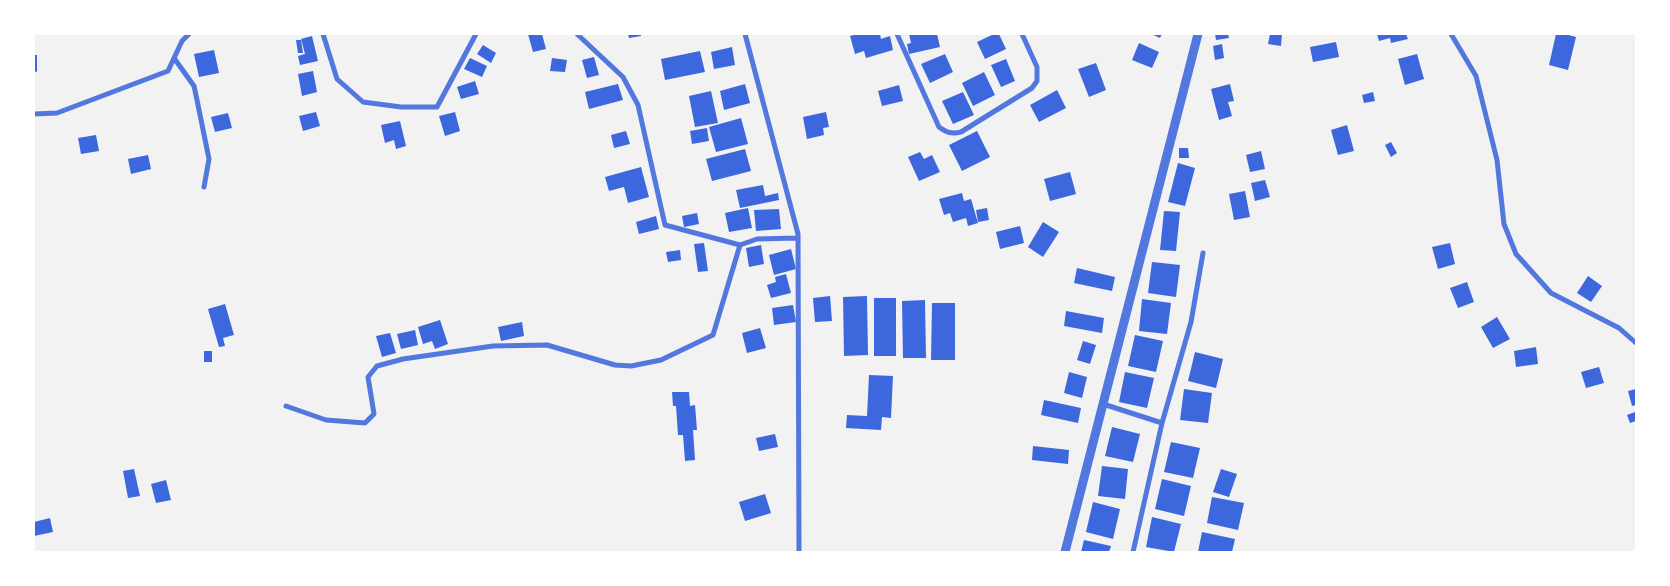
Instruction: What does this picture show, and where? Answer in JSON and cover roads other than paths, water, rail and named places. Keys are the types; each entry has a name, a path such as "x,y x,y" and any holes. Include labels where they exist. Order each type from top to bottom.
{"street":[{"path":"34,114 57,113 168,71 182,41 189,34"},
{"path":"323,34 337,79 363,102 402,107 437,107 476,34"},
{"path":"577,34 623,77 638,105 664,225 740,245 757,239 798,238"},
{"path":"745,34 798,238 799,552"},
{"path":"897,34 939,127 946,132 954,134 961,132 1032,88 1037,82 1037,67 1022,34"},
{"path":"1065,552 1198,34"},
{"path":"1451,34 1476,76 1497,160 1504,224 1516,254 1551,293 1619,328 1636,342"},
{"path":"174,58 194,86 210,159 204,187"},
{"path":"286,406 326,420 364,423 374,414 368,377 377,366 403,359 493,346 547,346 615,365 631,366 661,360 713,335 740,245"},
{"path":"1133,552 1162,423 1191,322 1203,253"},
{"path":"1103,404 1162,423"}]}
